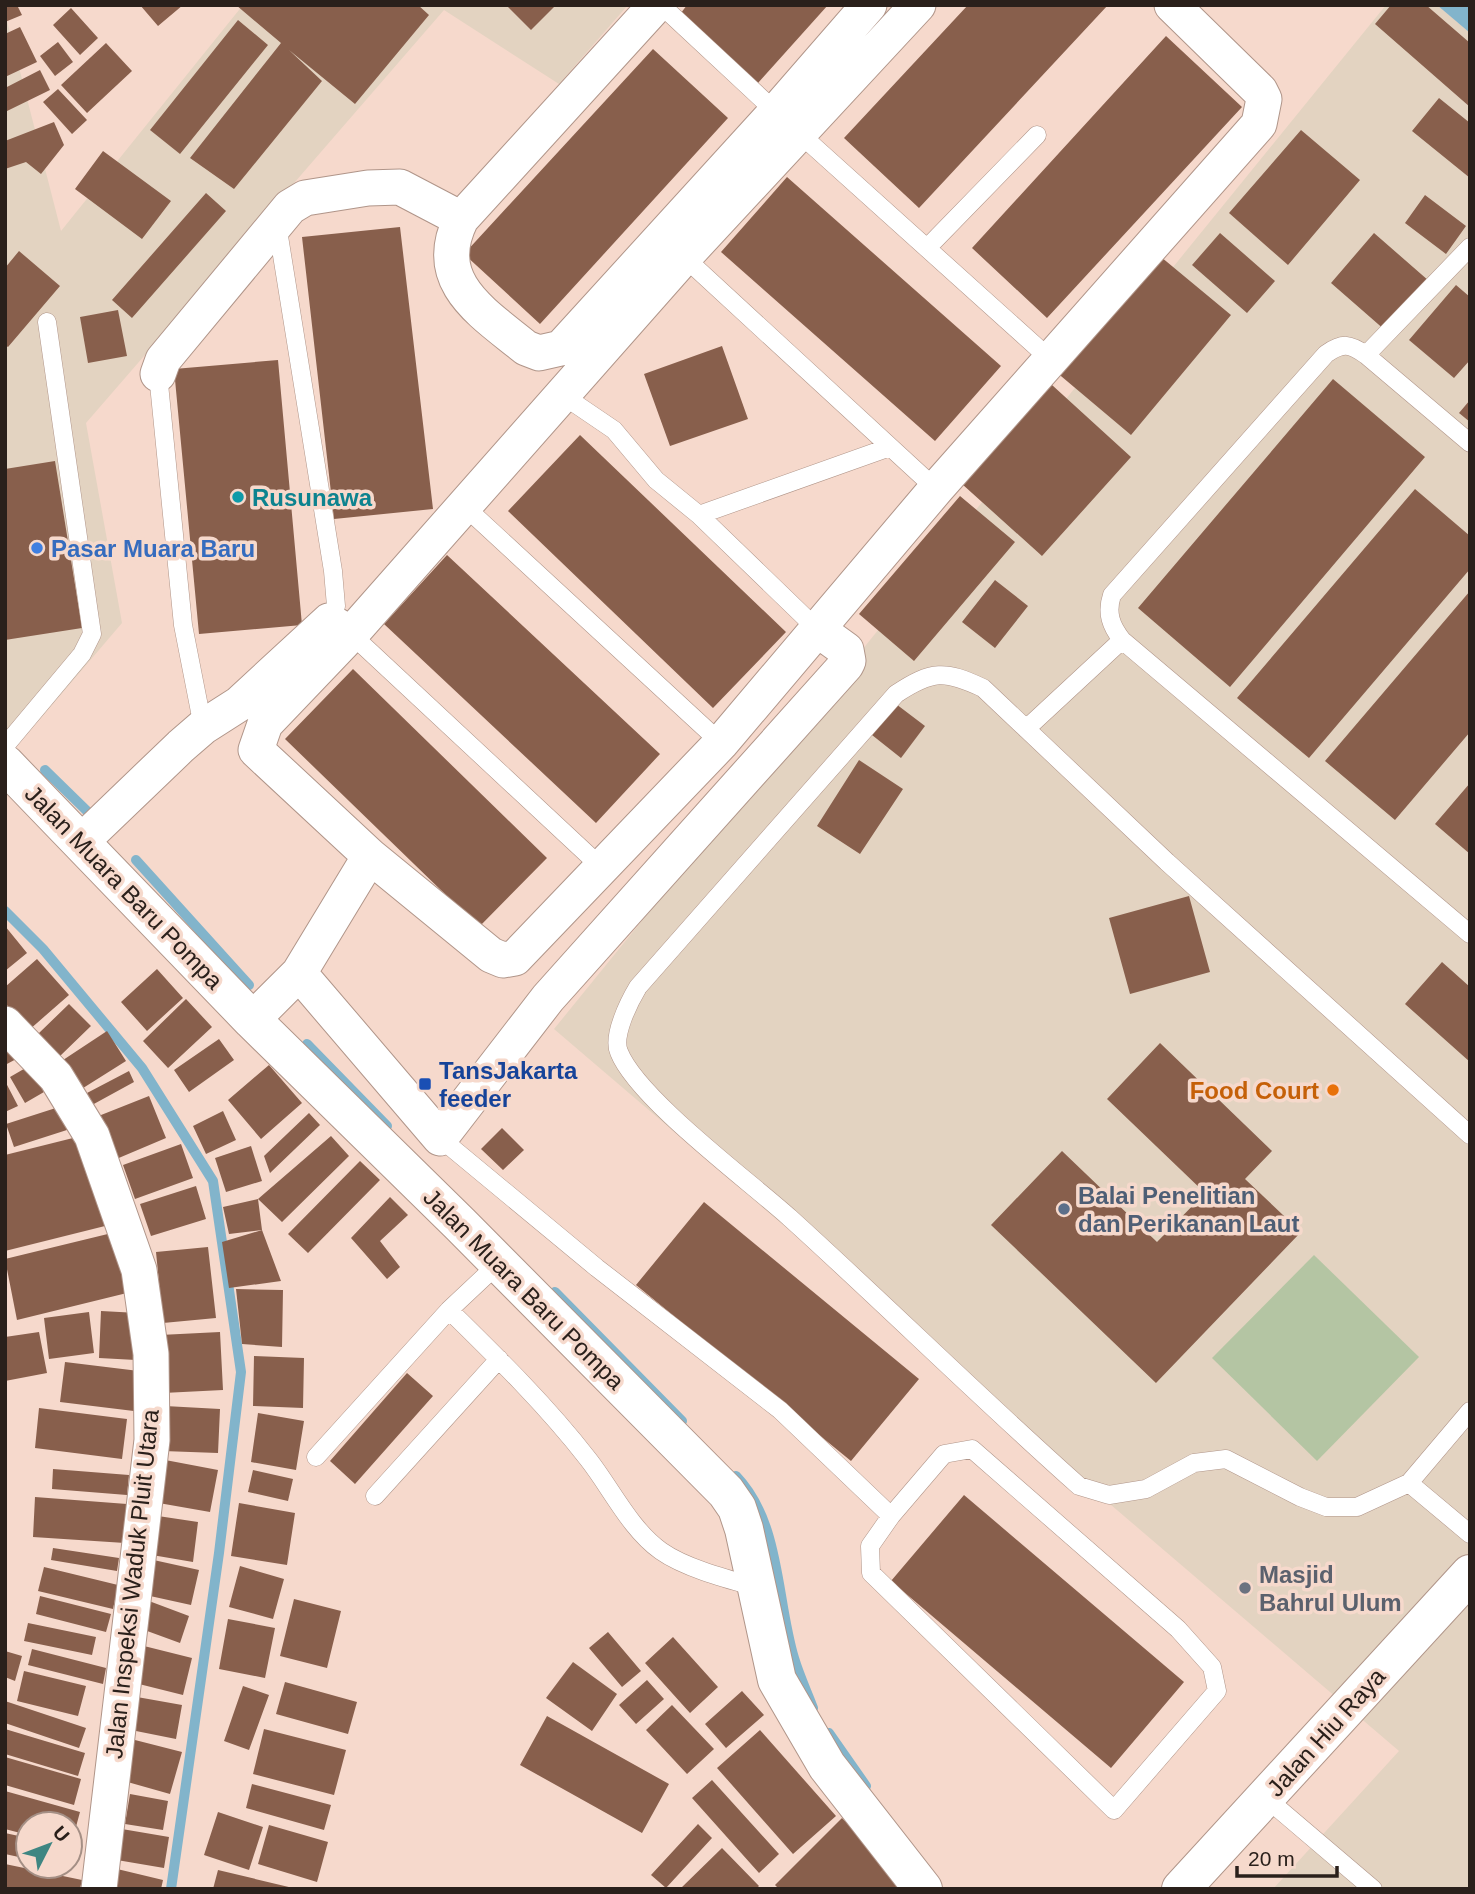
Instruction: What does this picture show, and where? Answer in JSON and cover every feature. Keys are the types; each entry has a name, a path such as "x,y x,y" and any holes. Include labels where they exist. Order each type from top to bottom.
{"street":[{"path":"659,5 461,219 451,238 451,260 456,284 526,348 539,353 549,353 570,340 788,123 918,5"},
{"path":"869,5 788,123 684,257 463,505 340,627 265,724 256,750 370,856 491,955 503,960 515,958 600,866 721,743 936,489 1263,117 1264,99 1260,91 1171,5"},
{"path":"158,374 163,360 276,220 305,198 368,188 400,187 461,219"},
{"path":"80,842 203,727 239,704 313,639 340,627"},
{"path":"299,973 440,1138 548,998 846,665 846,650 817,629"},
{"name":"Jalan Muara Baru Pompa","path":"8,769 80,842 259,1013 498,1264 726,1492 737,1508 744,1529 777,1680 827,1766 923,1889"},
{"path":"259,1013 299,973 370,856"},
{"name":"Jalan Inspeksi Waduk Pluit Utara","path":"5,1024 56,1077 92,1136 139,1270 151,1354 152,1440 99,1889"},
{"name":"Jalan Hiu Raya","path":"1181,1889 1470,1574"}],"lane":[{"path":"659,5 1050,359"},
{"path":"928,247 1037,135"},
{"path":"276,220 340,627 600,866"},
{"path":"1366,355 1470,247"},
{"path":"684,257 936,489"},
{"path":"8,769 92,634 47,322"},
{"path":"1470,443 1366,355 1345,344 1326,354 1112,596 1109,604 1112,627 1122,640 1470,934"},
{"path":"158,374 183,625 203,727"},
{"path":"561,394 614,430 656,480 699,515 817,629"},
{"path":"699,515 890,447"},
{"path":"463,505 721,743"},
{"path":"1026,729 1122,640"},
{"path":"1470,1135 1167,862 983,688 953,674 918,679 896,694 638,987 625,1009 617,1048 627,1069 677,1119 790,1218 1079,1486 1109,1495 1146,1489 1194,1462 1226,1459 1300,1497 1326,1507 1357,1507 1409,1483 1470,1411"},
{"path":"440,1138 597,1268 780,1410 891,1516"},
{"path":"316,1457 449,1310 498,1264"},
{"path":"449,1310 499,1359 587,1457 639,1528 662,1551 720,1577 757,1587"},
{"path":"374,1496 499,1359"},
{"path":"972,1449 1178,1629 1212,1667 1217,1691 1114,1810 871,1573 870,1546 891,1516 944,1454 972,1449"},
{"path":"1409,1483 1470,1534"},
{"path":"1266,1798 1373,1889"}],"shaded area":[{"path":"243,5 628,5 559,84 444,10 86,423 122,623 5,760 5,13 61,231"},
{"path":"1386,5 1437,5 1470,33 1470,1889 1273,1889 1399,1751 554,1029"}],"green space":[{"path":"1314,1255 1419,1357 1317,1461 1212,1358"}],"water":[{"path":"1437,5 1470,5 1470,33"}],"building":[{"path":"5,5 17,5 22,15 5,22"},
{"path":"140,5 183,5 158,26"},
{"path":"236,5 418,5 429,15 355,104 289,50 322,81 234,189 190,158 281,43"},
{"path":"506,5 556,5 531,30"},
{"path":"687,5 828,5 758,83 681,13"},
{"path":"968,5 1108,5 919,208 844,138"},
{"path":"1391,5 1426,5 1470,43 1470,107 1375,24"},
{"path":"71,8 98,38 80,55 53,25"},
{"path":"238,20 268,45 180,154 150,130"},
{"path":"20,27 37,62 5,77 5,34"},
{"path":"1166,36 1242,107 1047,318 972,248"},
{"path":"58,42 73,62 55,76 40,56"},
{"path":"106,43 132,71 87,113 61,85"},
{"path":"653,49 728,118 540,324 464,254"},
{"path":"40,70 50,90 5,112 5,88"},
{"path":"58,89 87,120 72,134 43,102"},
{"path":"1439,98 1470,123 1470,178 1412,131"},
{"path":"54,122 64,145 41,174 26,162 5,169 5,141"},
{"path":"1301,130 1360,180 1288,265 1229,213"},
{"path":"103,151 171,201 142,239 75,189"},
{"path":"787,177 1001,366 935,441 721,252"},
{"path":"206,193 226,211 132,318 112,300"},
{"path":"1425,195 1466,226 1446,254 1405,223"},
{"path":"400,227 433,509 334,519 302,237"},
{"path":"1220,233 1275,281 1247,313 1192,265"},
{"path":"1374,233 1429,281 1386,331 1331,283"},
{"path":"19,251 60,286 8,347 5,345 5,268"},
{"path":"1155,252 1231,315 1131,435 1055,371"},
{"path":"1456,285 1470,297 1470,360 1454,378 1409,340"},
{"path":"118,310 127,356 88,363 80,317"},
{"path":"722,346 748,419 670,446 644,374"},
{"name":"Rusunawa","path":"278,360 302,625 199,634 174,369"},
{"path":"1333,379 1425,457 1230,687 1138,608"},
{"path":"1052,385 1131,457 1042,556 962,484"},
{"path":"1470,400 1470,422 1459,413"},
{"path":"580,435 786,632 713,708 508,511"},
{"name":"Pasar Muara Baru","path":"55,461 82,628 5,640 5,469"},
{"path":"1415,489 1470,536 1470,569 1309,758 1237,698"},
{"path":"960,496 1015,542 914,661 859,614"},
{"path":"447,555 660,754 596,823 384,624"},
{"path":"995,580 1028,606 995,648 962,622"},
{"path":"1470,591 1470,732 1395,820 1325,761"},
{"path":"353,669 547,858 479,927 285,739"},
{"path":"896,704 925,726 901,758 872,735"},
{"path":"859,760 903,789 860,854 817,826"},
{"path":"1470,783 1470,854 1435,824"},
{"path":"1189,896 1210,972 1130,994 1109,918"},
{"path":"5,926 27,953 5,971"},
{"path":"37,959 69,995 29,1030 5,1003 5,987"},
{"path":"1442,962 1470,987 1470,1062 1405,1004"},
{"path":"157,969 183,998 147,1031 121,1002"},
{"path":"186,999 212,1027 168,1068 143,1041"},
{"path":"69,1004 91,1026 60,1056 38,1034"},
{"path":"107,1031 126,1061 72,1095 54,1066"},
{"path":"219,1039 234,1060 189,1092 174,1070"},
{"name":"Balai Penelitian dan Perikanan Laut","path":"1160,1043 1272,1151 1245,1179 1301,1232 1156,1383 991,1225 1062,1151 1157,1242 1205,1193 1107,1099"},
{"path":"5,1048 20,1057 5,1065"},
{"path":"269,1065 302,1103 261,1139 228,1100"},
{"path":"29,1066 44,1092 25,1103 10,1077"},
{"path":"129,1071 134,1082 92,1105 87,1093"},
{"path":"5,1081 18,1106 5,1112"},
{"path":"149,1096 166,1138 114,1160 96,1117"},
{"path":"62,1106 70,1129 14,1147 6,1124"},
{"path":"223,1111 236,1140 206,1154 193,1126"},
{"path":"309,1113 320,1125 270,1173 264,1156"},
{"path":"502,1128 524,1150 503,1170 481,1149"},
{"path":"85,1135 109,1225 5,1251 5,1155"},
{"path":"331,1136 349,1156 282,1222 258,1199"},
{"path":"181,1144 193,1178 135,1199 123,1165"},
{"path":"251,1146 262,1181 226,1192 215,1158"},
{"path":"360,1161 380,1180 308,1253 288,1234"},
{"path":"196,1186 206,1219 151,1236 140,1204"},
{"path":"390,1197 408,1215 380,1241 400,1267 387,1279 351,1238"},
{"path":"258,1199 262,1230 229,1234 223,1207"},
{"path":"704,1202 919,1379 851,1461 636,1285"},
{"path":"262,1230 281,1281 229,1288 222,1242"},
{"path":"116,1232 131,1292 17,1320 5,1259"},
{"path":"208,1247 216,1318 163,1323 156,1252"},
{"path":"236,1289 283,1290 282,1347 242,1344"},
{"path":"101,1311 138,1313 136,1360 99,1358"},
{"path":"89,1312 94,1353 49,1359 44,1318"},
{"path":"39,1332 47,1373 5,1381 5,1337"},
{"path":"220,1332 223,1390 163,1393 160,1335"},
{"path":"254,1356 304,1358 303,1408 253,1406"},
{"path":"65,1362 147,1372 142,1412 60,1402"},
{"path":"407,1373 433,1396 355,1484 330,1461"},
{"path":"165,1406 220,1409 218,1453 163,1451"},
{"path":"39,1408 127,1419 122,1459 35,1448"},
{"path":"258,1413 304,1421 296,1470 251,1462"},
{"path":"160,1459 218,1470 210,1512 153,1502"},
{"path":"53,1469 129,1475 127,1495 52,1489"},
{"path":"253,1470 293,1479 288,1501 248,1492"},
{"path":"964,1495 1184,1682 1111,1768 891,1581"},
{"path":"35,1497 127,1504 125,1543 33,1537"},
{"path":"239,1503 295,1513 287,1565 231,1556"},
{"path":"158,1516 198,1522 193,1562 152,1555"},
{"path":"53,1548 119,1558 117,1571 51,1560"},
{"path":"149,1559 199,1570 191,1605 141,1594"},
{"path":"240,1566 284,1579 273,1619 229,1607"},
{"path":"44,1567 118,1585 113,1609 38,1591"},
{"path":"40,1596 111,1614 106,1632 36,1614"},
{"path":"294,1599 341,1611 327,1668 280,1656"},
{"path":"149,1601 189,1616 180,1643 139,1628"},
{"path":"228,1619 275,1628 265,1678 219,1669"},
{"path":"28,1623 96,1637 92,1655 24,1641"},
{"path":"608,1632 641,1671 622,1687 589,1648"},
{"path":"673,1637 718,1687 690,1713 645,1663"},
{"path":"140,1645 192,1658 183,1695 131,1682"},
{"path":"32,1649 106,1668 103,1684 28,1665"},
{"path":"5,1651 22,1656 15,1681 5,1677"},
{"path":"573,1662 617,1694 592,1731 546,1698"},
{"path":"24,1671 86,1686 78,1716 17,1701"},
{"path":"647,1680 664,1699 636,1724 619,1705"},
{"path":"285,1682 357,1702 348,1734 276,1714"},
{"path":"243,1686 269,1695 249,1750 224,1741"},
{"path":"742,1691 764,1715 726,1748 705,1724"},
{"path":"137,1697 182,1705 176,1739 131,1730"},
{"path":"5,1701 86,1728 79,1748 5,1723"},
{"path":"672,1705 714,1749 687,1774 646,1730"},
{"path":"547,1716 669,1784 642,1833 520,1765"},
{"path":"5,1729 85,1753 78,1776 5,1754"},
{"path":"264,1729 346,1750 334,1795 253,1774"},
{"path":"760,1730 836,1816 793,1854 717,1768"},
{"path":"135,1740 182,1752 170,1794 124,1781"},
{"path":"5,1757 81,1779 74,1805 5,1785"},
{"path":"712,1780 779,1854 759,1873 692,1798"},
{"path":"252,1784 331,1805 324,1830 246,1808"},
{"path":"5,1791 73,1810 14,1810 14,1831 5,1829"},
{"path":"130,1794 168,1801 163,1830 125,1824"},
{"path":"218,1812 263,1827 249,1870 204,1855"},
{"path":"842,1818 912,1889 779,1889 775,1885"},
{"path":"698,1824 712,1838 666,1888 651,1875"},
{"path":"269,1825 328,1842 317,1882 258,1864"},
{"path":"116,1828 169,1837 164,1868 111,1859"},
{"path":"5,1833 14,1835 14,1856 5,1854"},
{"path":"722,1848 759,1886 756,1889 680,1889"},
{"path":"5,1864 14,1866 14,1880 82,1880 80,1889 5,1889"},
{"path":"113,1868 163,1880 161,1889 108,1889"},
{"path":"218,1870 293,1888 293,1889 213,1889"}],"waterway":[{"path":"45,770 87,811"},
{"path":"136,860 249,985"},
{"path":"5,911 43,949 142,1068 213,1181 241,1372 219,1553 171,1889"},
{"path":"307,1044 387,1126"},
{"path":"555,1292 682,1421"},
{"path":"736,1476 751,1495 762,1516 775,1562 794,1658 813,1708"},
{"path":"829,1733 866,1786"}],"place":[{"name":"Rusunawa","path":"238,497"},
{"name":"Pasar Muara Baru","path":"37,548"},
{"name":"TansJakarta feeder","path":"425,1084"},
{"name":"Food Court","path":"1333,1090"},
{"name":"Balai Penelitian dan Perikanan Laut","path":"1064,1209"},
{"name":"Masjid Bahrul Ulum","path":"1245,1588"}]}
